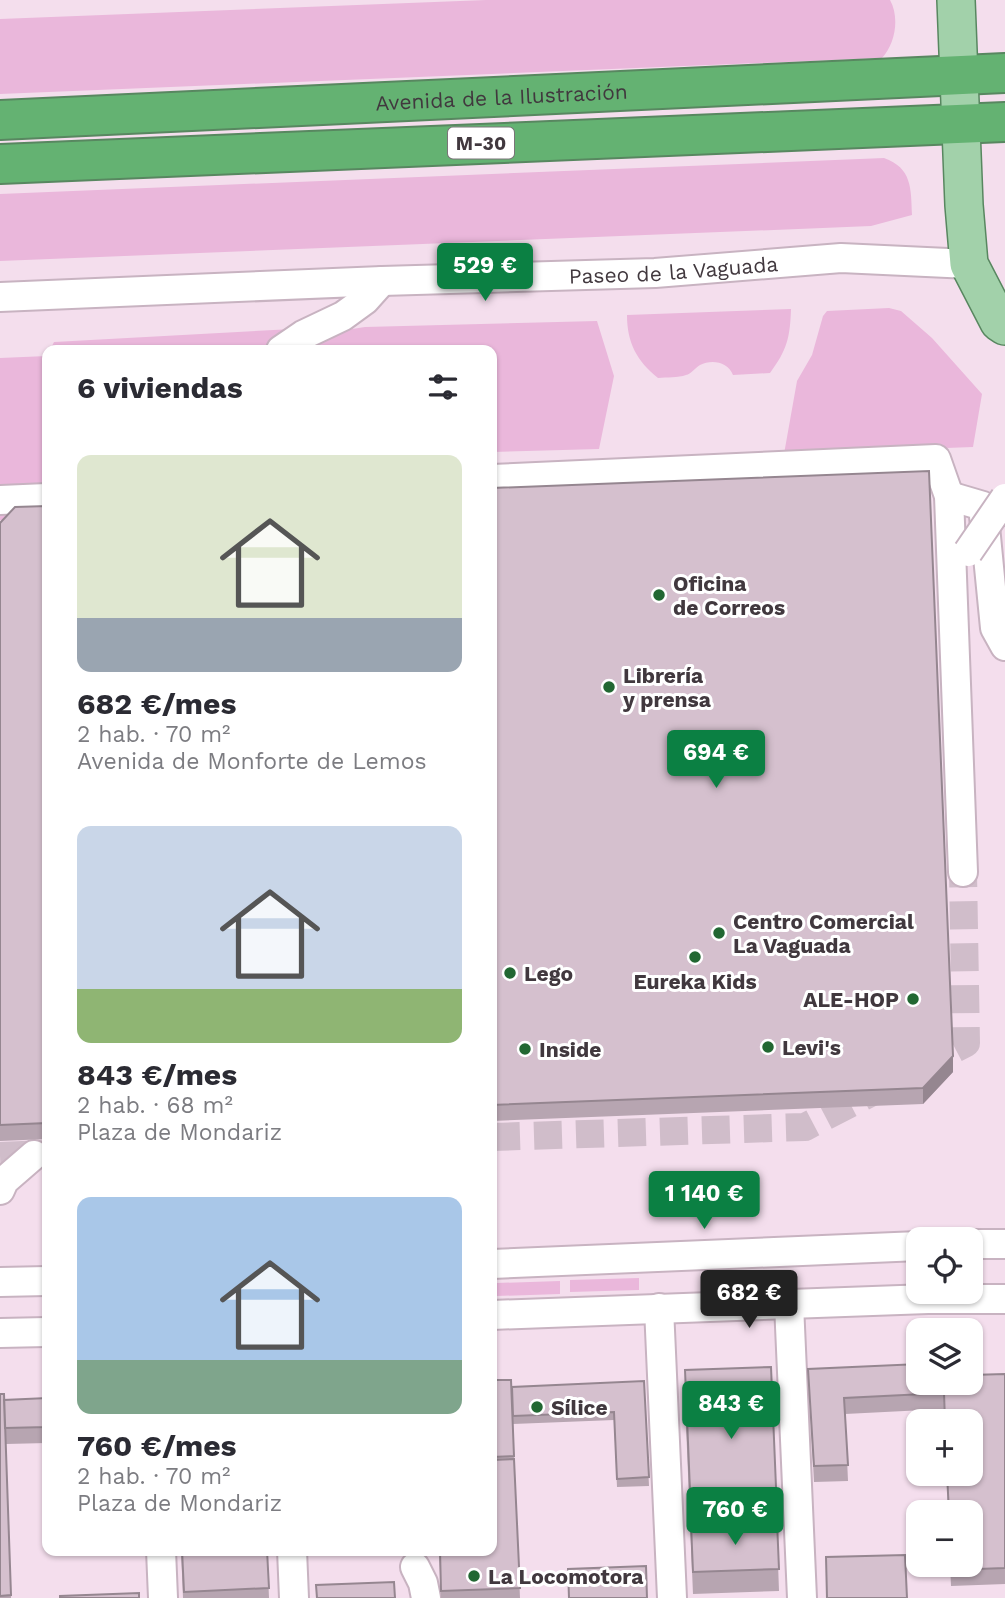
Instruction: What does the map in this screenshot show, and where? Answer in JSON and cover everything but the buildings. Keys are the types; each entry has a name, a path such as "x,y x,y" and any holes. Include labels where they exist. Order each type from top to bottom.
{"highway":[{"name":"Avenida de la Ilustración","path":"0,120 1005,73"},
{"name":"M-30","path":"0,164 1005,122"}],"main road":[{"path":"956,0 969,264 999,322 1005,326"}],"street":[{"name":"Paseo de la Vaguada","path":"0,297 656,273 841,258 969,264"},
{"path":"288,345 343,316 365,300 382,281"},
{"path":"497,479 936,459 949,496 963,872 981,841 968,552 1005,498"},
{"path":"949,496 983,506 995,628 1005,646"},
{"path":"0,500 42,498"},
{"path":"0,1190 4,1181 34,1154"},
{"path":"983,1244 1005,1244"},
{"path":"497,1265 906,1247"},
{"path":"0,1282 42,1281"},
{"path":"497,1315 950,1298 1005,1299"},
{"path":"789,1304 802,1598"},
{"path":"659,1308 672,1598"},
{"path":"0,1334 42,1332"},
{"path":"161,1556 163,1598"},
{"path":"292,1556 294,1598"},
{"path":"415,1567 423,1583 426,1598"}],"shaded area":[{"path":"486,0 890,0 895,15 895,31 882,58 0,94 0,19"},
{"path":"884,158 905,173 910,188 912,215 871,226 0,261 0,194"},
{"path":"889,308 901,311 932,338 982,394 973,447 784,454 797,381 812,355 823,316 827,311"},
{"path":"791,309 786,343 770,373 733,375 724,365 710,362 700,365 686,375 658,378 639,358 631,343 627,325 627,315"},
{"path":"597,321 614,376 599,449 497,452 497,345 319,345 339,331 365,327"},
{"path":"293,329 267,345 52,345 54,342"},
{"path":"42,356 42,519 0,520 0,358"},
{"path":"639,1278 639,1290 570,1292 570,1280"},
{"path":"560,1281 560,1294 497,1296 497,1283"}],"tunnel":[{"path":"918,1068 966,1043 963,872"},
{"path":"497,1137 805,1127 876,1090"},
{"path":"0,1156 42,1154"}],"place":[{"name":"Oficina de Correos","path":"659,595"},
{"name":"Librería y prensa","path":"609,687"},
{"name":"Centro Comercial La Vaguada","path":"719,933"},
{"name":"Eureka Kids","path":"695,957"},
{"name":"Lego","path":"510,973"},
{"name":"ALE-HOP","path":"913,999"},
{"name":"Levi's","path":"768,1047"},
{"name":"Inside","path":"525,1049"},
{"name":"Sílice","path":"537,1407"},
{"name":"La Locomotora","path":"474,1576"}]}
